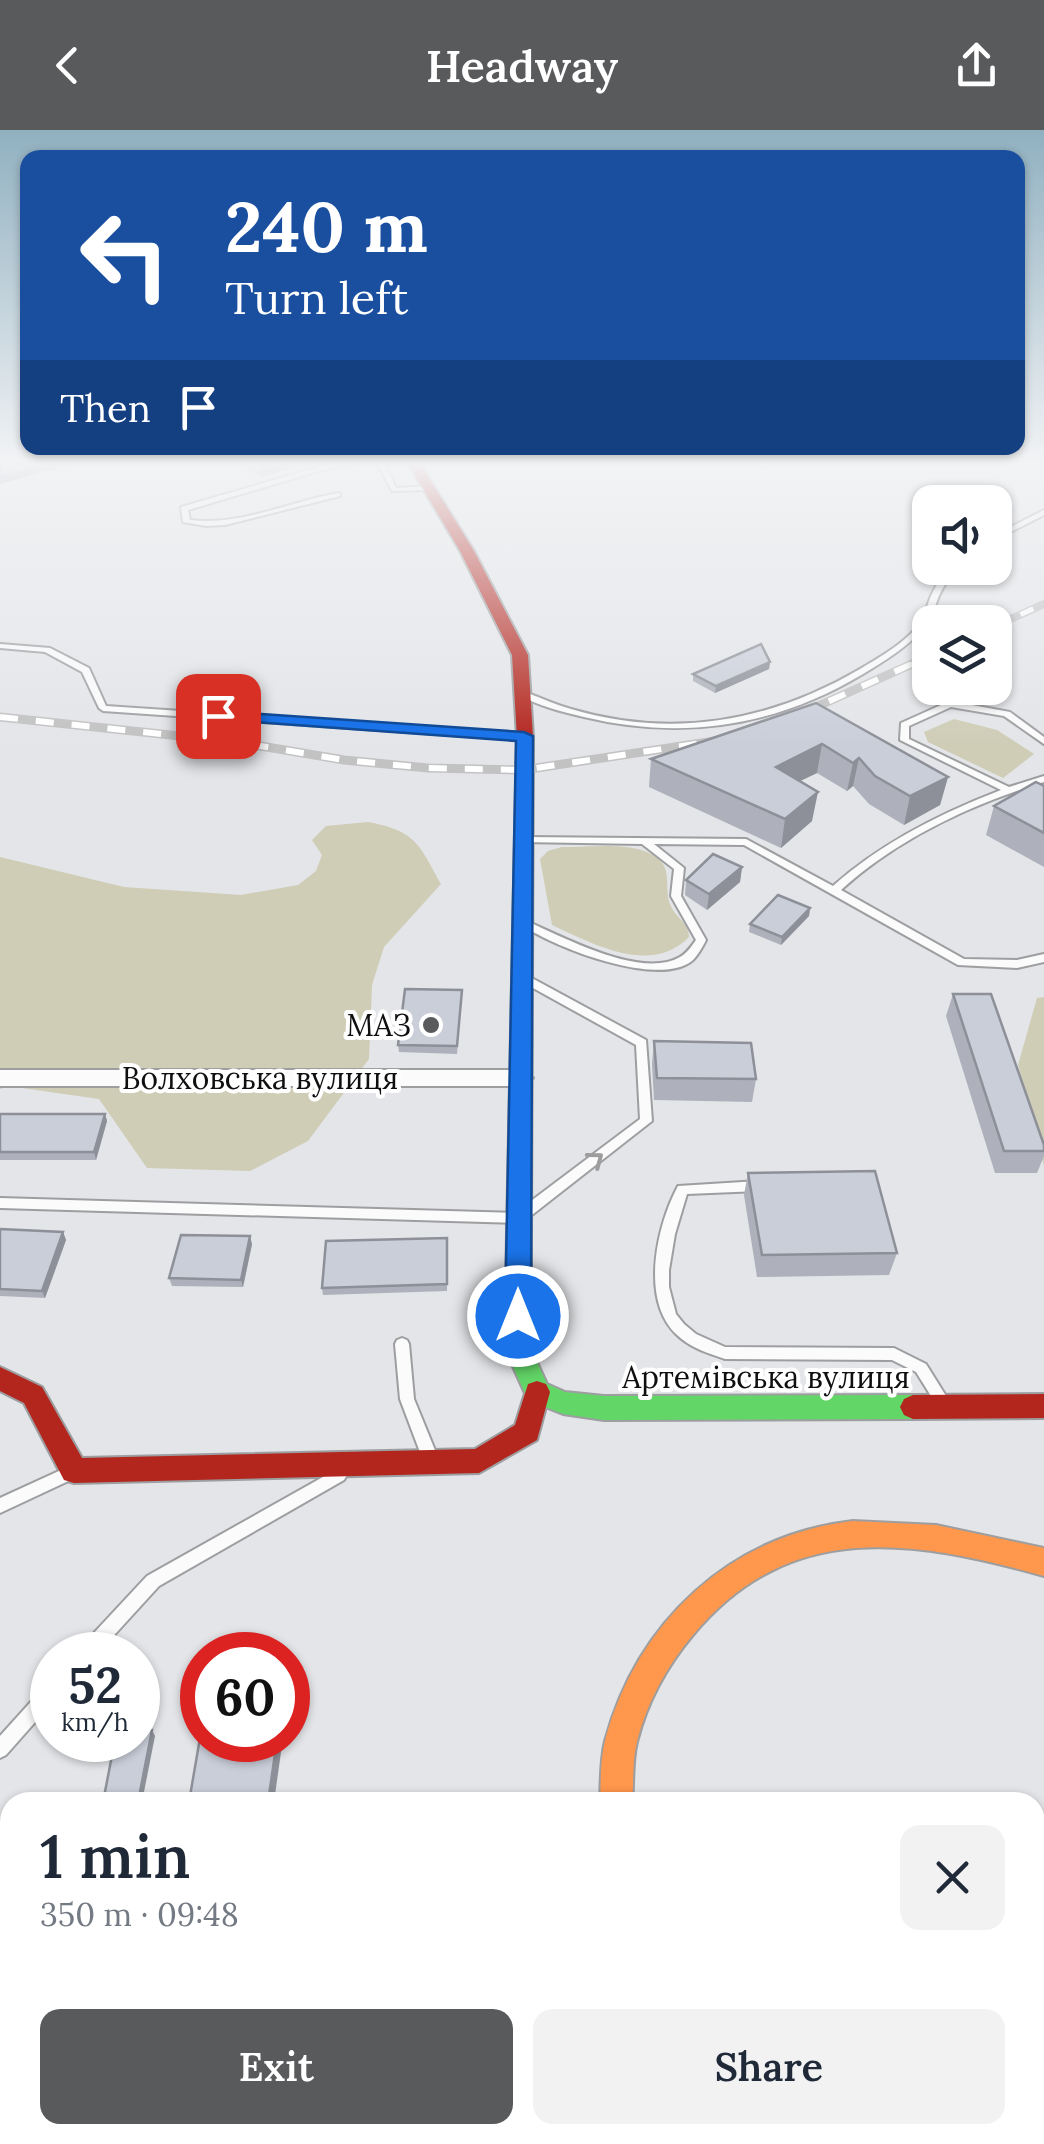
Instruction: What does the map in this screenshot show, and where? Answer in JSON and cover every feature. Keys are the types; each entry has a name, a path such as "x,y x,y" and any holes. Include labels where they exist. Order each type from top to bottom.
{"main road":[{"path":"0,1378 33,1395 74,1471 480,1462 527,1432 538,1392 518,1349 524,736 520,655 470,556"},
{"name":"Артемівська вулиця","path":"538,1392 563,1403 604,1408 1044,1406"},
{"path":"617,1792 621,1742 653,1662 700,1601 757,1563 820,1538 903,1534 970,1540 1044,1562"}],"street":[{"name":"Волховська вулиця","path":"0,1078 521,1078"}],"lane":[{"path":"522,694 570,715 653,728 711,725 776,713 832,693 895,649 928,620 932,601 942,585"},
{"path":"0,646 47,650 86,670 103,708 524,736"},
{"path":"1006,788 905,740 904,725 950,704 1007,714 1044,741"},
{"path":"834,891 857,867 1006,788 1044,779"},
{"path":"521,840 746,842 962,962 1017,964 1044,958"},
{"path":"520,922 622,966 668,966 693,955 701,940 676,896 680,868 644,842"},
{"path":"0,1203 518,1218 646,1121 642,1042 520,976"},
{"path":"770,1186 684,1189 672,1208 661,1290 668,1313 680,1331 698,1346 725,1353 894,1354 920,1368 944,1407"},
{"path":"402,1344 407,1399 432,1462"},
{"path":"107,1632 153,1580 358,1464"},
{"path":"0,1506 74,1471"},
{"path":"0,1749 30,1716"}],"shaded area":[{"path":"954,719 997,730 1034,754 1003,778 928,742 924,732"},
{"path":"368,822 397,830 414,841 441,884 384,947 372,985 369,1059 308,1141 250,1171 147,1168 99,1099 8,1086 0,1089 0,857 124,887 241,895 298,885 316,871 322,855 312,840 326,826"},
{"path":"562,847 630,847 654,856 665,868 670,904 687,927 689,937 674,948 640,955 603,947 552,925 540,859 548,851"},
{"path":"1044,997 1044,1166 1018,1065 1037,998"}],"building":[{"path":"761,644 770,662 716,686 693,674"},
{"path":"816,703 948,777 910,796 875,776 859,758 853,763 822,744 776,767 818,792 785,819 651,759"},
{"path":"1036,782 1044,786 1044,833 994,806"},
{"path":"713,854 742,867 709,894 686,880"},
{"path":"778,895 810,908 782,937 750,924"},
{"name":"МАЗ","path":"405,989 462,990 457,1046 398,1045"},
{"path":"953,994 991,994 1044,1151 1004,1151"},
{"path":"654,1041 751,1043 756,1079 657,1078"},
{"path":"0,1114 105,1114 94,1152 0,1152"},
{"path":"875,1171 897,1253 762,1255 748,1173"},
{"path":"0,1229 63,1232 42,1291 0,1289"},
{"path":"181,1235 250,1236 241,1280 169,1278"},
{"path":"447,1238 447,1284 322,1288 326,1241"},
{"path":"111,1762 146,1762 140,1792 105,1792"},
{"path":"196,1762 274,1762 269,1792 191,1792"}],"railway":[{"path":"1012,618 1044,604"},
{"path":"796,716 912,664"},
{"path":"908,666 912,664"},
{"path":"0,717 237,742 344,760 428,768 523,770 715,741"}],"traffic: fast":[{"path":"519,1230 518,1349 537,1392 563,1403 604,1408 913,1407"}],"traffic: slow":[{"path":"617,1792 621,1741 649,1672 695,1610 755,1562 790,1546 826,1537 881,1533 964,1543 1044,1562"}],"traffic: jam":[{"path":"470,556 520,655 525,737 519,1230"},
{"path":"0,1378 33,1395 74,1471 479,1461 527,1432 537,1392"},
{"path":"913,1407 1044,1406"}],"place":[{"name":"МАЗ","path":"431,1025"}],"route":[{"path":"218,716 524,736 518,1316"}]}
